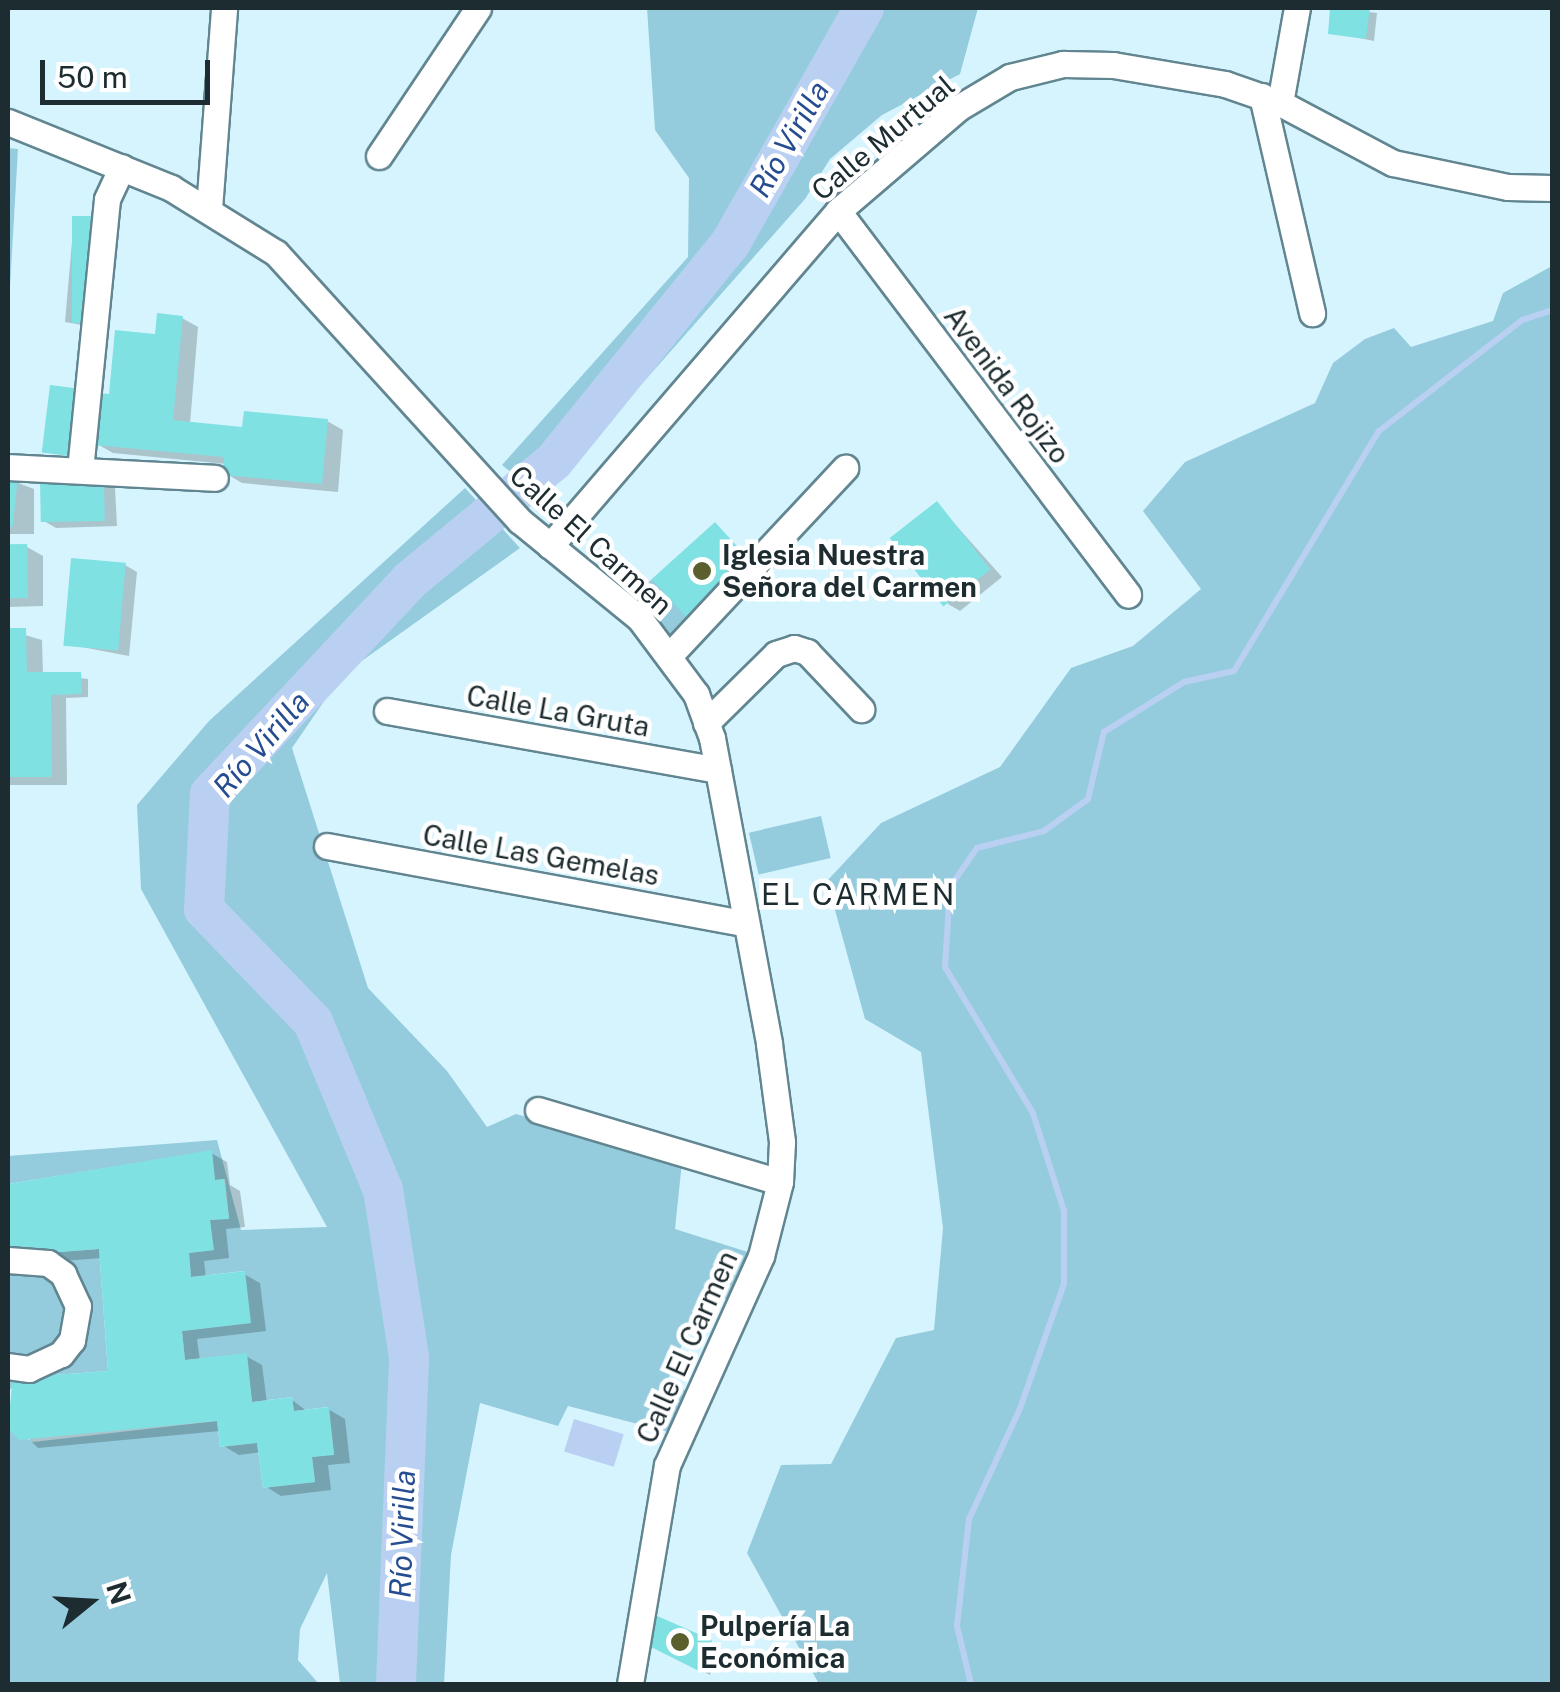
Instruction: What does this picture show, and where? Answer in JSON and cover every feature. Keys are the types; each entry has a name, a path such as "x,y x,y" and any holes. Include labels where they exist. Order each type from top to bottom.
{"street":[{"path":"209,209 224,8"},
{"path":"1297,8 1271,100 1312,313"},
{"path":"380,156 474,9"},
{"name":"Calle Murtual","path":"550,546 838,212 958,108 1010,77 1062,64 1113,65 1271,100 1393,163 1508,187 1552,188"},
{"name":"Calle El Carmen","path":"8,122 122,166 209,209 276,253 310,284 378,372 520,521 640,619 669,656 706,723 718,770 782,1142 780,1182 760,1256 667,1466 630,1684"},
{"path":"80,470 107,200 122,166"},
{"name":"Avenida Rojizo","path":"838,212 1128,595"},
{"path":"8,466 215,478"},
{"path":"669,656 845,468"},
{"path":"706,723 776,654 794,648 807,652 861,709"},
{"name":"Calle La Gruta","path":"386,710 718,770"},
{"name":"Calle Las Gemelas","path":"327,846 744,923"},
{"path":"538,1110 780,1182"},
{"path":"8,1260 48,1263 63,1274 78,1306 72,1340 61,1354 29,1368 8,1366"}],"shaded area":[{"path":"647,8 978,8 960,74 882,115 830,159 805,199 542,497 502,465 688,257 689,178 655,130"},
{"path":"8,148 18,149 8,321"},
{"path":"1552,266 1552,1684 819,1684 747,1553 781,1465 831,1464 896,1338 934,1330 943,1228 921,1052 865,1019 827,881 881,823 1000,767 1071,668 1133,646 1201,589 1143,511 1185,462 1315,403 1333,363 1365,339 1394,328 1411,347 1493,321 1503,293"},
{"path":"465,488 520,548 342,675 292,748 368,988 447,1071 487,1127 516,1114 682,1162 675,1229 751,1253 729,1300 703,1292 667,1382 689,1392 673,1433 568,1406 558,1426 480,1403 451,1555 444,1684 340,1684 327,1573 300,1629 298,1660 319,1684 8,1684 8,1428 33,1442 217,1421 220,1447 257,1443 263,1488 315,1482 312,1457 334,1454 328,1407 294,1411 292,1397 252,1402 246,1354 185,1360 182,1331 250,1323 244,1271 191,1277 189,1253 213,1250 210,1220 229,1218 225,1179 215,1180 211,1151 8,1184 8,1156 217,1140 241,1230 327,1227 141,889 137,805 209,721"},
{"path":"652,579 692,620 670,641 630,600"},
{"path":"821,816 831,858 759,875 749,833"},
{"path":"99,1249 108,1371 27,1377 8,1391 8,1256"},
{"path":"574,1419 624,1434 614,1467 564,1452"}],"building":[{"path":"1330,8 1370,8 1366,39 1328,34"},
{"path":"72,216 98,216 98,323 72,323"},
{"path":"157,313 183,316 173,420 242,427 244,411 328,419 322,484 223,475 224,457 94,445 99,393 109,394 115,330 155,334"},
{"path":"50,385 76,388 68,456 42,452"},
{"path":"8,476 18,477 13,527 8,526"},
{"path":"104,479 105,521 41,522 40,480"},
{"path":"937,501 991,570 943,606 890,538"},
{"name":"Iglesia Nuestra Señora del Carmen","path":"715,522 752,563 689,620 652,579"},
{"path":"8,544 27,544 28,598 9,598"},
{"path":"71,558 126,563 118,650 63,646"},
{"path":"8,628 26,628 27,672 81,672 82,694 51,695 52,777 8,777"},
{"path":"212,1150 215,1180 224,1179 229,1219 210,1220 214,1250 189,1253 191,1277 245,1271 251,1323 182,1331 185,1360 247,1353 252,1402 292,1397 294,1411 329,1407 334,1455 312,1457 315,1482 263,1488 257,1443 220,1447 217,1421 19,1440 8,1428 12,1384 27,1377 108,1371 99,1249 8,1256 8,1184"},
{"name":"Pulpería La Económica","path":"655,1615 712,1640 703,1673 647,1645"}],"waterway":[{"name":"Río Virilla","path":"396,1684 409,1357 383,1190 313,1022 204,909 210,794 409,581 554,461 730,244 864,8"},
{"path":"971,1684 957,1626 969,1519 1019,1411 1064,1284 1064,1211 1033,1113 945,967 950,887 977,848 1044,831 1088,799 1104,732 1184,682 1234,671 1379,431 1522,320 1552,310"}],"place":[{"name":"Iglesia Nuestra Señora del Carmen","path":"702,571"},
{"name":"Pulpería La Económica","path":"680,1642"}],"district":[{"name":"EL CARMEN","path":"859,894"}]}
